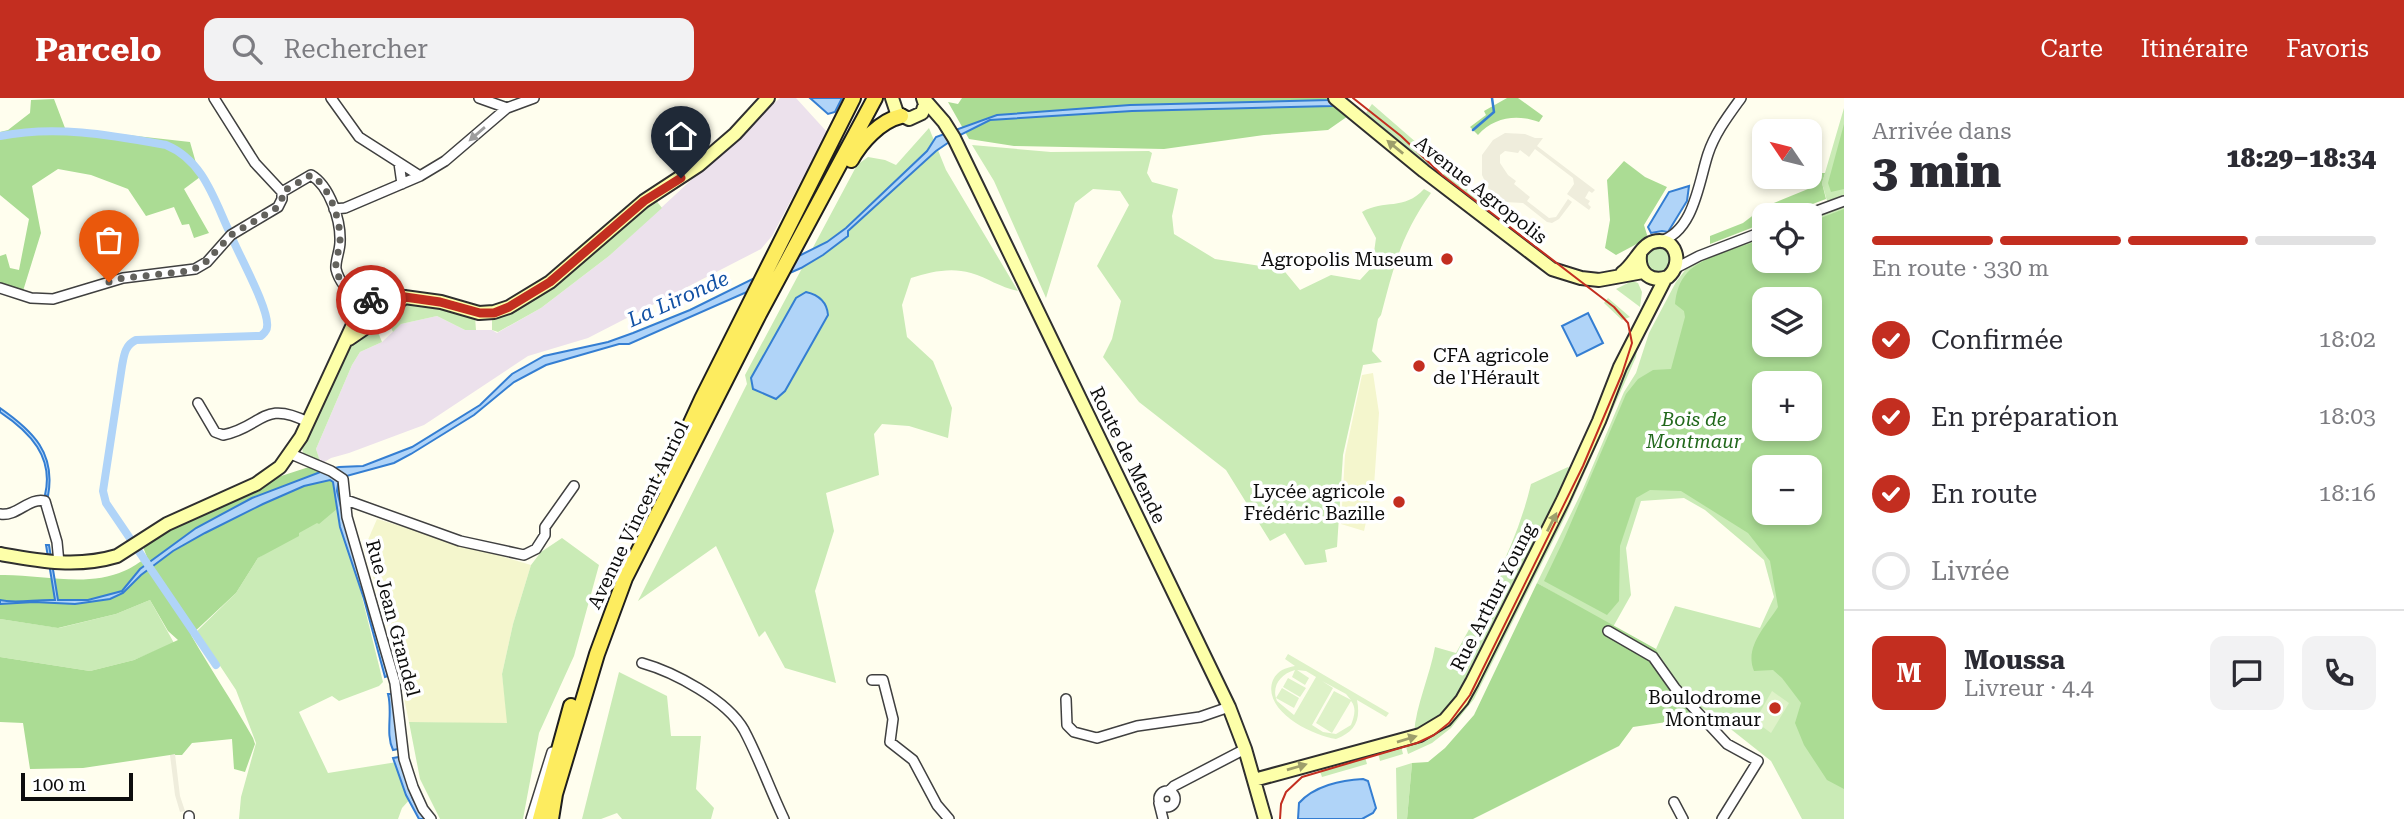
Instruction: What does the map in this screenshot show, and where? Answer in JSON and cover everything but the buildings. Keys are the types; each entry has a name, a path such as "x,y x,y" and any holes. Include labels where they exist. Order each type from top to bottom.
{"main road":[{"path":"781,266 804,192 853,98"},
{"path":"781,266 863,98"},
{"path":"781,266 874,98"},
{"path":"781,266 830,202 859,146 886,122 896,104"},
{"name":"Avenue Vincent Auriol","path":"551,819 575,726 617,596 781,266"},
{"name":"Avenue Vincent Auriol","path":"540,819 572,701 609,594 662,486 781,266"}],"street":[{"path":"214,98 255,163 278,191 282,192"},
{"path":"331,98 359,137 420,176"},
{"path":"479,98 507,108"},
{"path":"334,209 345,208 420,176 445,161 507,108 534,98"},
{"path":"0,554 59,563 90,562 117,555 188,513 265,479 281,467 291,454 360,310 368,300 397,296 440,302 480,313 494,313 509,307 550,282 644,201 699,165 735,134 768,98"},
{"name":"Avenue Agropolis","path":"1335,98 1431,177 1552,269 1581,278 1599,280 1647,275"},
{"path":"1618,277 1630,268 1648,244 1676,233 1694,204 1708,154 1720,125 1741,98"},
{"path":"922,113 924,99"},
{"name":"Route de Mende","path":"924,99 948,129 962,156 1229,708 1245,750 1265,819"},
{"path":"896,104 909,119 922,113 938,115"},
{"path":"399,163 402,184"},
{"path":"282,192 311,175 320,182 334,209 340,232 337,270 360,310 362,322 368,326"},
{"path":"0,288 30,298 53,299 123,278 195,269 207,262 231,235 278,207 282,192"},
{"path":"1822,209 1844,201"},
{"path":"1647,275 1665,279 1676,258 1676,233"},
{"path":"1660,241 1676,258 1693,258 1752,236"},
{"path":"1640,255 1640,265 1647,275 1653,304"},
{"name":"Rue Arthur Young","path":"1254,780 1409,739 1435,727 1454,710 1472,682 1563,500 1620,367 1665,279"},
{"path":"346,342 368,326 380,323 384,315 405,297"},
{"path":"375,300 382,304 384,315"},
{"path":"198,403 215,432 223,435 276,412 287,413 308,422"},
{"name":"Rue Jean Grandel","path":"291,454 324,467 343,479 347,517 395,683 404,759 413,787 431,819"},
{"path":"346,500 460,541 524,555 536,549 545,535 545,527 574,486"},
{"path":"0,514 10,515 37,499 45,501 57,542 59,563"},
{"path":"1608,631 1653,656 1675,688 1727,744 1758,761 1722,819"},
{"path":"642,663 681,678 732,715 744,730 784,819"},
{"path":"872,680 883,680 893,719 890,742 913,760 937,805 949,819"},
{"path":"1066,699 1067,725 1074,732 1097,737 1137,726 1200,717 1229,708"},
{"name":"Avenue Vincent Auriol","path":"531,819 572,701"},
{"path":"1163,819 1159,803 1161,793 1245,750"},
{"path":"1674,802 1683,819"}],"shaded area":[{"path":"780,98 796,98 827,132 772,236 761,249 588,338 528,356 424,425 321,464 316,449 360,352 382,342 401,324 437,316 465,330 492,330 497,333 541,308 609,256"},
{"path":"1505,133 1543,138 1537,146 1595,190 1592,193 1589,191 1585,198 1590,201 1589,210 1567,194 1574,184 1573,178 1535,149 1529,157 1520,150 1518,153 1505,151 1500,155 1500,163 1516,181 1514,184 1530,197 1527,201 1549,218 1556,217 1568,199 1572,202 1559,219 1552,223 1547,222 1523,203 1505,202 1490,192 1482,175 1482,155 1493,140"},
{"path":"175,754 180,796 185,811 180,812 170,755"}],"green space":[{"path":"962,98 1346,98 1338,109 1348,116 1328,130 1264,135 1164,149 1014,146 969,139 948,102 958,104"},
{"path":"1507,98 1518,98 1543,116 1539,122 1522,118 1499,121 1478,135 1470,127 1486,115 1484,111"},
{"path":"54,99 65,128 190,142 200,177 184,189 209,233 194,238 189,224 182,225 174,207 146,216 128,189 91,175 58,169 32,186 41,233 23,291 0,284 0,256 6,254 10,268 19,270 29,219 0,195 0,132 8,130 30,113 31,100"},
{"path":"1372,104 1433,157 1427,164 1366,113"},
{"path":"1844,108 1844,195 1827,201 1822,183"},
{"path":"1844,124 1844,189 1831,192 1828,183"},
{"path":"929,128 946,170 1018,291 956,270 911,278 902,305 907,337 933,361 952,408 948,438 909,426 882,424 874,434 879,475 826,493 834,531 815,591 836,683 785,668 765,631 759,637 716,546 638,601 747,384 745,375 857,165 868,157 896,165"},
{"path":"972,145 1051,152 1149,151 1152,153 1147,173 1152,182 1178,189 1172,216 1174,234 1215,259 1281,267 1300,290 1331,275 1360,280 1372,267 1376,238 1362,212 1378,206 1401,203 1424,189 1431,193 1405,237 1378,319 1372,351 1382,362 1363,365 1343,455 1337,547 1325,550 1327,562 1305,565 1285,533 1270,541 1226,470 1139,402 1103,357 1112,339 1121,301 1097,266 1129,205 1120,191 1093,189 1075,203 1046,298 994,181"},
{"path":"1624,161 1645,177 1667,187 1644,225 1648,238 1616,255 1605,248 1610,220 1607,180"},
{"path":"1446,171 1485,202 1481,207 1442,176"},
{"path":"1822,183 1826,199 1815,203 1774,203 1808,189 1822,189"},
{"path":"655,199 662,208 609,256 541,308 498,332 492,330 492,319 535,299 556,284"},
{"name":"Bois de Montmaur","path":"1844,206 1844,819 1802,819 1771,761 1708,711 1693,705 1680,690 1656,649 1675,606 1760,628 1774,597 1764,560 1705,510 1684,498 1641,501 1626,548 1631,595 1613,627 1537,583 1583,489 1624,392 1636,373 1649,333 1676,282 1686,269 1703,258 1752,240 1752,273 1822,273 1822,214"},
{"name":"Bois de Montmaur","path":"1844,209 1844,789 1827,780 1804,745 1795,723 1801,703 1782,678 1773,670 1754,671 1754,645 1778,607 1770,561 1748,533 1681,491 1650,490 1636,498 1620,546 1619,601 1607,615 1544,581 1626,394 1638,379 1653,370 1671,369 1685,317 1684,311 1675,304 1684,276 1702,262 1752,243 1752,273 1822,273 1822,217"},
{"path":"1752,216 1752,228 1710,244 1710,236 1743,223"},
{"path":"1658,248 1667,252 1671,261 1667,270 1658,274 1649,270 1645,261 1649,252"},
{"path":"1632,281 1638,283 1642,292 1640,307 1616,289"},
{"path":"1608,298 1630,317 1622,320 1604,303"},
{"path":"417,302 475,317 476,330 465,330 437,316 401,324 393,332 387,319 396,307"},
{"path":"371,331 378,332 382,342 360,352 352,365 316,449 321,464 304,457 304,440 349,346"},
{"path":"1638,342 1636,357 1566,515 1474,699 1451,728 1432,743 1408,754 1405,743 1445,722"},
{"path":"1373,373 1379,413 1374,486 1364,531 1341,524 1345,455 1362,375"},
{"path":"312,466 340,480 344,503 319,524 258,558 236,593 191,635 253,738 255,744 245,772 234,769 232,739 192,743 182,755 83,768 30,769 23,723 0,722 0,657 90,671 134,660 178,640 168,631 150,600 116,614 58,628 0,619 0,575 94,579 124,571 147,557 143,547 177,525 275,478"},
{"path":"1568,467 1573,471 1462,692 1450,709 1414,734 1417,712 1435,647 1456,653 1509,550 1531,484"},
{"path":"339,504 383,682 339,701 332,696 299,712 328,773 397,762 412,797 402,808 398,819 239,819 241,797 256,743 236,690 197,631 236,593 258,558"},
{"path":"377,519 531,565 513,624 502,674 508,724 409,722 389,626 364,549"},
{"path":"562,538 599,565 574,656 539,733 523,819 440,819 420,779 409,722 507,723 502,674 513,624 531,565 541,552"},
{"path":"1537,583 1656,649 1677,686 1703,712 1687,719 1633,727 1619,746 1473,819 1407,819 1412,763 1428,762 1445,748 1474,715"},
{"path":"150,600 174,643 134,660 90,671 0,657 0,619 59,628 116,614"},
{"path":"1288,654 1389,713 1386,717 1357,700 1357,719 1352,729 1343,736 1336,739 1326,737 1302,727 1281,711 1271,691 1277,674 1295,666 1285,659","holes":["1295,670 1292,677 1305,685 1309,678 1297,670 1306,671 1316,677 1294,715 1277,701 1275,691 1281,678","1322,681 1346,694 1351,700 1334,691 1316,723 1332,733 1351,701 1354,707 1351,725 1336,734 1323,732 1312,725 1333,688"]},
{"path":"619,672 667,696 671,736 701,736 696,789 714,808 711,819 622,819 617,813 601,819 582,819"},
{"path":"1288,678 1306,688 1300,697 1283,687"},
{"path":"1282,688 1299,698 1294,708 1276,698"},
{"name":"Boulodrome Montmaur","path":"1772,691 1789,703 1771,733 1752,719 1760,712"},
{"path":"1401,746 1403,754 1380,761 1378,753"},
{"path":"1365,757 1367,764 1322,777 1319,769"},
{"path":"1412,763 1407,819 1397,819 1396,768"}],"water":[{"path":"810,98 842,98 835,112 828,114"},
{"path":"1343,98 1332,106 1132,111 990,120 936,151 848,231 848,236 801,268 629,344 619,344 546,365 514,382 474,415 411,454 394,463 339,478 337,491 388,676 385,677 364,599 340,527 333,482 330,480 304,486 205,533 173,551 141,575 123,593 110,599 75,604 0,604 0,600 55,600 46,545 49,545 58,600 88,600 122,591 140,569 196,528 252,498 323,471 363,466 412,447 480,405 512,374 544,356 608,342 633,333 690,310 827,242 846,228 927,151 936,137 997,115 1130,105"},
{"path":"1689,186 1687,201 1668,232 1651,233 1648,227 1669,192"},
{"path":"806,292 822,300 828,315 785,391 776,399 753,389 751,378 796,298"},
{"path":"1588,313 1603,343 1577,356 1562,326"},
{"path":"0,408 23,425 45,455 49,467 48,496 45,495 47,481 43,457 30,437 0,412"},
{"path":"388,694 393,694 398,749 393,750 390,737"},
{"path":"399,757 413,799 425,819 419,819 406,795 393,758"},
{"path":"1363,779 1368,781 1376,808 1373,813 1362,819 1298,819 1299,803 1312,792 1337,783"}],"waterway":[{"path":"1473,130 1494,112 1492,98"},
{"path":"0,136 62,131 166,145 189,160 197,169 228,229"},
{"path":"216,665 106,503 103,491 123,362 129,345 136,340 261,336 266,330 264,309 233,240"}],"tram line":[{"path":"1280,819 1281,804 1286,792 1302,777 1417,743 1434,735 1449,723 1470,695 1583,466 1622,374 1632,343 1628,323 1614,307 1442,175 1401,136 1353,98"}],"way so far":[{"path":"109,282 182,272 202,266 231,235 278,207 282,192 311,175 326,191 337,218 340,238 336,267 339,276 361,304 371,300"}],"place":[{"name":"Agropolis Museum","path":"1447,259"},
{"name":"CFA agricole de l'Hérault","path":"1419,366"},
{"name":"Lycée agricole Frédéric Bazille","path":"1399,502"},
{"name":"Boulodrome Montmaur","path":"1775,708"}],"route":[{"path":"371,300 382,304 384,315 405,297 422,298 480,313 494,313 530,296 550,282 644,201 681,178"}],"water label":[{"name":"La Lironde","path":"678,299"}]}
